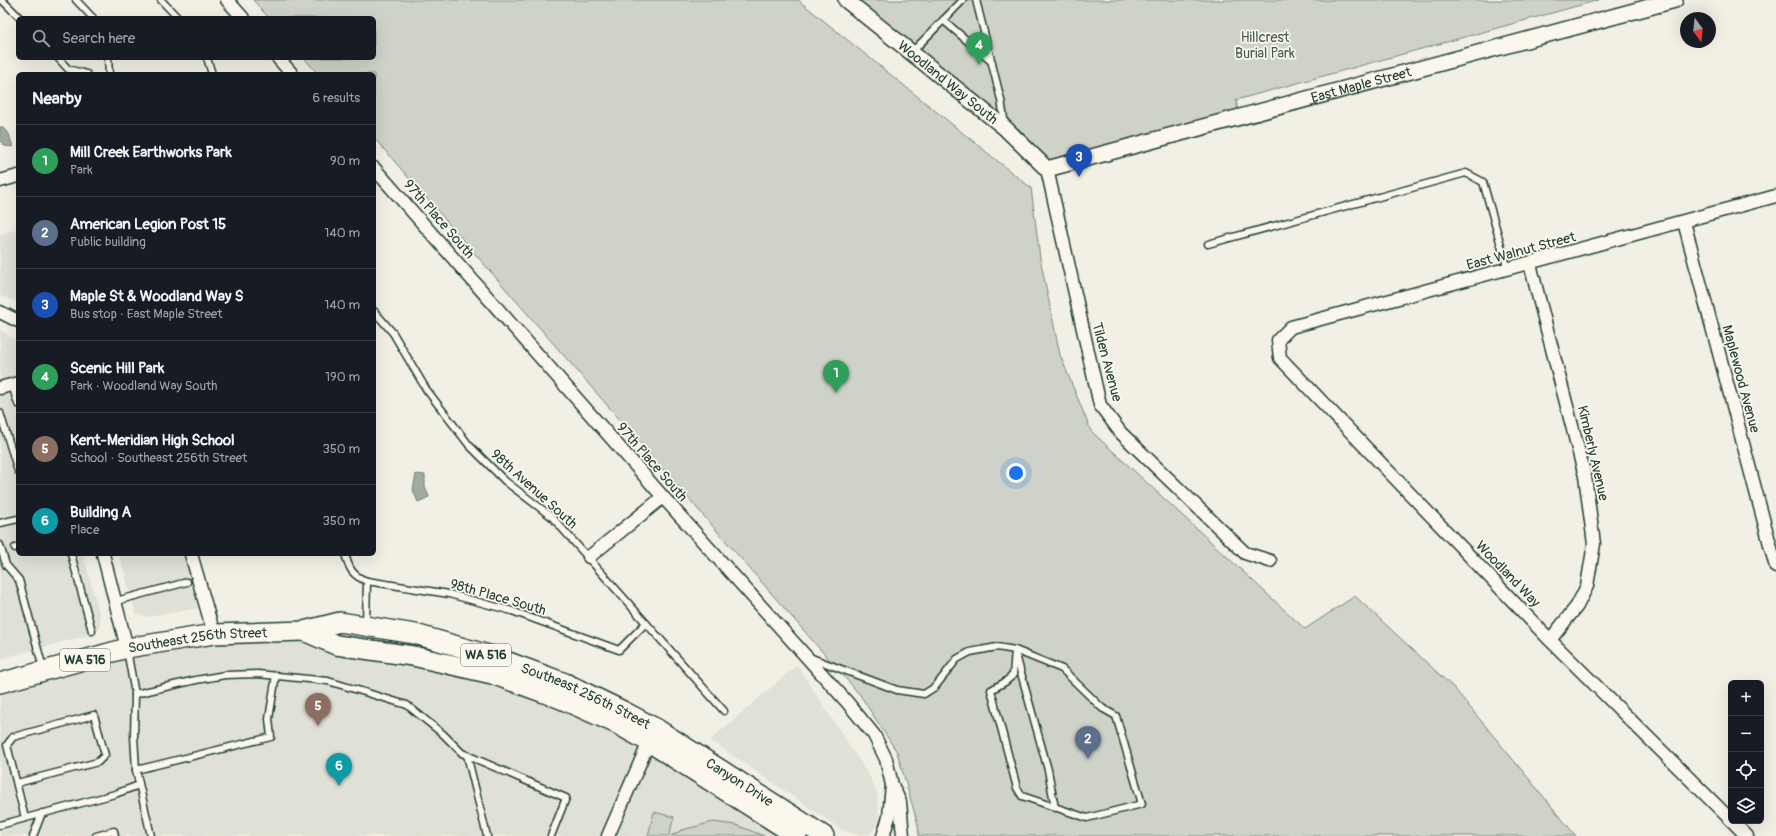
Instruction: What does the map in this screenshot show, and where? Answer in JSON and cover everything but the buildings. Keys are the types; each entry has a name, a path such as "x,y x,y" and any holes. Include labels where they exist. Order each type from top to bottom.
{"main road":[{"name":"Southeast 256th Street","path":"0,683 127,648 214,634 304,631 340,622 416,634 492,656 565,683 653,735"},
{"name":"Southeast 256th Street","path":"304,631 336,645 413,656 492,674 561,699 615,723 653,735"},
{"name":"Canyon Drive","path":"653,735 797,836"},
{"name":"Canyon Drive","path":"653,735 824,836"}],"street":[{"path":"227,0 237,16"},
{"name":"Woodland Way South","path":"846,0 1006,128 1047,168"},
{"name":"East Maple Street","path":"1047,168 1676,0"},
{"path":"280,60 290,72"},
{"name":"Tilden Avenue","path":"1047,168 1100,405 1121,433 1245,553 1253,557 1270,561"},
{"name":"97th Place South","path":"376,170 663,498 806,655 874,735 886,759 892,785 900,802 903,836"},
{"path":"0,181 16,177"},
{"name":"East Walnut Street","path":"1278,340 1291,327 1508,270 1776,196"},
{"name":"Maplewood Avenue","path":"1684,222 1776,567"},
{"name":"Kimberly Avenue","path":"1530,264 1584,476 1594,544 1587,586 1577,606 1550,640"},
{"path":"0,312 16,320"},
{"name":"Woodland Way","path":"1278,340 1280,358 1550,640 1728,818"},
{"path":"0,388 15,384"},
{"path":"589,557 663,498"},
{"path":"104,556 127,648"},
{"path":"192,556 214,634"},
{"path":"608,836 653,735"},
{"name":"97th Place South","path":"883,836 888,817 892,785"},
{"name":"Woodland Way","path":"1734,824 1747,836"}],"lane":[{"path":"2,0 18,16"},
{"path":"76,0 91,16"},
{"path":"161,0 176,16"},
{"path":"912,52 963,0"},
{"path":"976,0 1001,100 1006,128"},
{"path":"943,20 992,62"},
{"path":"60,60 68,69 79,72"},
{"path":"108,60 109,72"},
{"path":"208,60 212,72"},
{"path":"1208,244 1466,173 1483,182 1508,270"},
{"name":"98th Avenue South","path":"376,313 393,333 426,388 469,445 505,481 552,517 724,711"},
{"path":"0,413 16,465"},
{"path":"0,523 16,519"},
{"path":"0,545 6,565 19,580 44,672"},
{"path":"72,556 92,631"},
{"name":"98th Place South","path":"346,556 349,569 358,578 367,581 456,596 512,611 619,650 646,623"},
{"path":"366,626 365,600 367,581"},
{"path":"116,601 187,582"},
{"path":"806,655 897,690 924,694 935,687 957,659 970,652 997,647 1015,650 1062,669 1102,708 1116,716 1142,804 1087,818 1022,796 1017,788 991,690 1005,682 1013,675 1015,650"},
{"path":"127,648 135,694 134,736 136,770 151,836"},
{"path":"1015,650 1048,770 1055,808"},
{"path":"135,694 225,675 276,675 328,682 407,706 443,734 462,753 566,798 551,836"},
{"path":"136,770 271,737 269,719 276,675"},
{"path":"17,783 98,762 102,759 105,755 94,715 13,737 8,741 7,745 25,818"},
{"path":"467,755 487,836"},
{"path":"0,825 115,794 139,785"},
{"path":"33,836 42,814"},
{"path":"96,836 114,831 115,836"}],"shaded area":[{"path":"0,127 2,127 9,134 13,147 5,146 0,141"},
{"path":"16,230 16,301 0,296 0,234"},
{"path":"0,329 16,341 16,556 84,556 100,615 100,627 96,633 0,659"},
{"path":"416,474 425,475 425,486 429,497 418,502 413,490"},
{"path":"120,556 186,556 200,608 146,617 136,614"},
{"path":"304,631 363,633 413,642 487,662 805,836 0,836 0,683 127,648"},
{"path":"797,665 870,777 877,794 879,815 877,826 869,834 860,836 842,830 710,740"}],"green space":[{"path":"253,0 798,0 1031,188 1040,258 1060,355 1091,431 1305,629 1355,596 1454,688 1576,836 919,836 918,825 897,752 860,695 376,140 376,72 316,72 306,60 376,60 376,16 267,16"},
{"name":"Hillcrest Burial Park","path":"858,0 1599,0 1236,100 1239,117 1047,169 1021,131"},
{"path":"654,812 674,817 669,836 648,836"},
{"path":"713,822 736,825 764,836 671,836 682,830"}],"place":[{"name":"Scenic Hill Park","path":"979,65"},
{"name":"Maple St & Woodland Way S","path":"1079,177"},
{"name":"Mill Creek Earthworks Park","path":"836,393"},
{"name":"Kent-Meridian High School","path":"318,726"},
{"name":"American Legion Post 15","path":"1088,759"},
{"name":"Building A","path":"339,786"}]}
